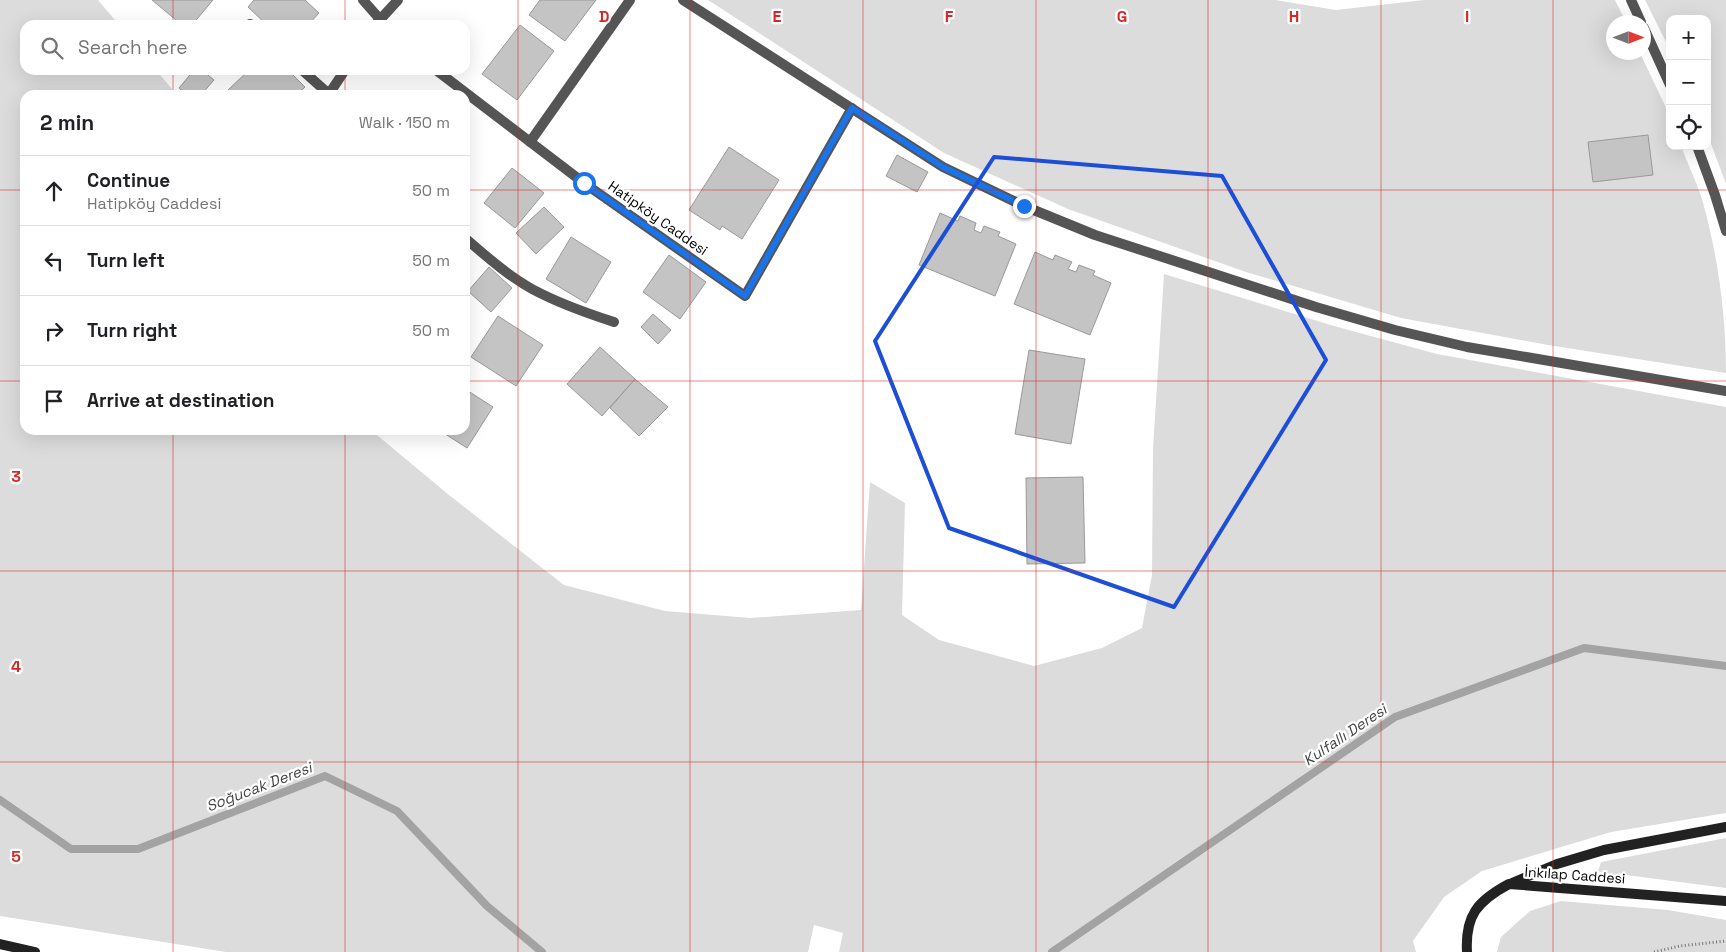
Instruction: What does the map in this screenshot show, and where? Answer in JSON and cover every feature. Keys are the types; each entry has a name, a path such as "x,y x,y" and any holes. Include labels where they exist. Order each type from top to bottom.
{"street":[{"path":"363,0 378,20"},
{"path":"382,20 398,0"},
{"path":"530,142 630,0"},
{"path":"683,0 943,167 1024,206 1095,235 1185,266 1395,330 1467,347 1726,391"},
{"path":"1631,0 1638,15"},
{"path":"1651,43 1666,76"},
{"path":"308,75 325,90"},
{"path":"332,90 342,75"},
{"name":"Hatipköy Caddesi","path":"443,75 462,90"},
{"name":"Hatipköy Caddesi","path":"470,96 584,183 745,296 852,108"},
{"path":"1698,150 1715,195 1726,231"},
{"path":"470,242 504,270 532,289 572,308 614,322"},
{"path":"1508,884 1557,864 1604,850 1726,827"},
{"name":"İnkılap Caddesi","path":"1467,952 1466,935 1470,921 1479,905 1490,894 1508,884 1726,901"},
{"path":"0,944 35,952"}],"path":[{"path":"1654,952 1680,946 1726,941"}],"highlighted area":[{"path":"994,157 1222,176 1326,360 1174,607 949,528 875,341"}],"shaded area":[{"path":"0,0 98,0 115,20 20,20 20,75 160,75 173,90 20,90 20,435 377,435 449,495 564,585 665,611 750,618 861,610 870,482 905,503 902,615 939,640 1034,666 1102,648 1142,628 1152,575 1153,448 1164,274 1334,326 1437,354 1726,407 1726,813 1611,832 1482,871 1444,897 1413,941 1416,952 839,952 843,933 814,925 808,952 226,952 0,916"},
{"path":"708,0 1275,0 1336,10 1424,0 1615,0 1622,15 1606,15 1606,60 1643,60 1666,108 1666,150 1683,150 1703,202 1721,291 1726,373 1548,345 1401,318 1243,271 1068,209 944,153"},
{"path":"1645,0 1726,0 1726,184 1711,144 1711,15 1666,15 1666,42"},
{"path":"1726,838 1726,888 1626,875 1610,875 1598,871 1601,862"},
{"path":"1561,901 1668,910 1726,920 1726,952 1497,952 1501,937 1530,911"}],"building":[{"path":"152,0 213,0 196,20 176,20"},
{"path":"254,0 305,0 319,13 313,20 262,20 248,7"},
{"path":"540,0 596,0 565,41 529,15"},
{"path":"520,25 554,51 517,100 482,74"},
{"path":"190,75 208,75 214,80 205,90 181,90 179,88"},
{"path":"244,75 293,75 305,87 302,90 228,90"},
{"path":"1648,135 1653,175 1593,182 1588,142"},
{"path":"729,147 779,180 742,239 722,226 720,230 689,210"},
{"path":"897,155 928,172 917,192 886,176"},
{"path":"512,168 544,193 515,228 484,203"},
{"path":"544,207 564,227 536,254 516,233"},
{"path":"940,213 958,221 960,216 976,223 974,230 981,233 984,226 1000,232 998,236 1016,244 995,296 919,265"},
{"path":"571,237 611,262 586,303 546,279"},
{"path":"1035,252 1053,260 1055,255 1072,262 1068,269 1076,272 1079,265 1095,271 1093,275 1111,283 1090,335 1014,304"},
{"path":"669,255 706,282 680,319 643,292"},
{"path":"489,267 512,288 491,312 470,293 470,289"},
{"path":"653,314 671,330 658,344 641,327"},
{"path":"498,316 543,345 516,386 471,357"},
{"path":"600,347 635,379 602,416 567,384"},
{"path":"1029,350 1085,359 1071,444 1015,434"},
{"path":"635,379 668,407 639,436 610,408"},
{"path":"470,392 493,407 467,448 447,435 470,435"},
{"path":"1083,477 1085,563 1027,564 1026,478"}],"waterway":[{"name":"Kulfallı Deresi","path":"1052,952 1395,717 1584,648 1726,666"},
{"name":"Soğucak Deresi","path":"0,800 71,849 138,849 325,776 397,811 487,906 542,952"}],"route":[{"path":"584,183 745,296 852,108 943,167 1024,206"}]}
